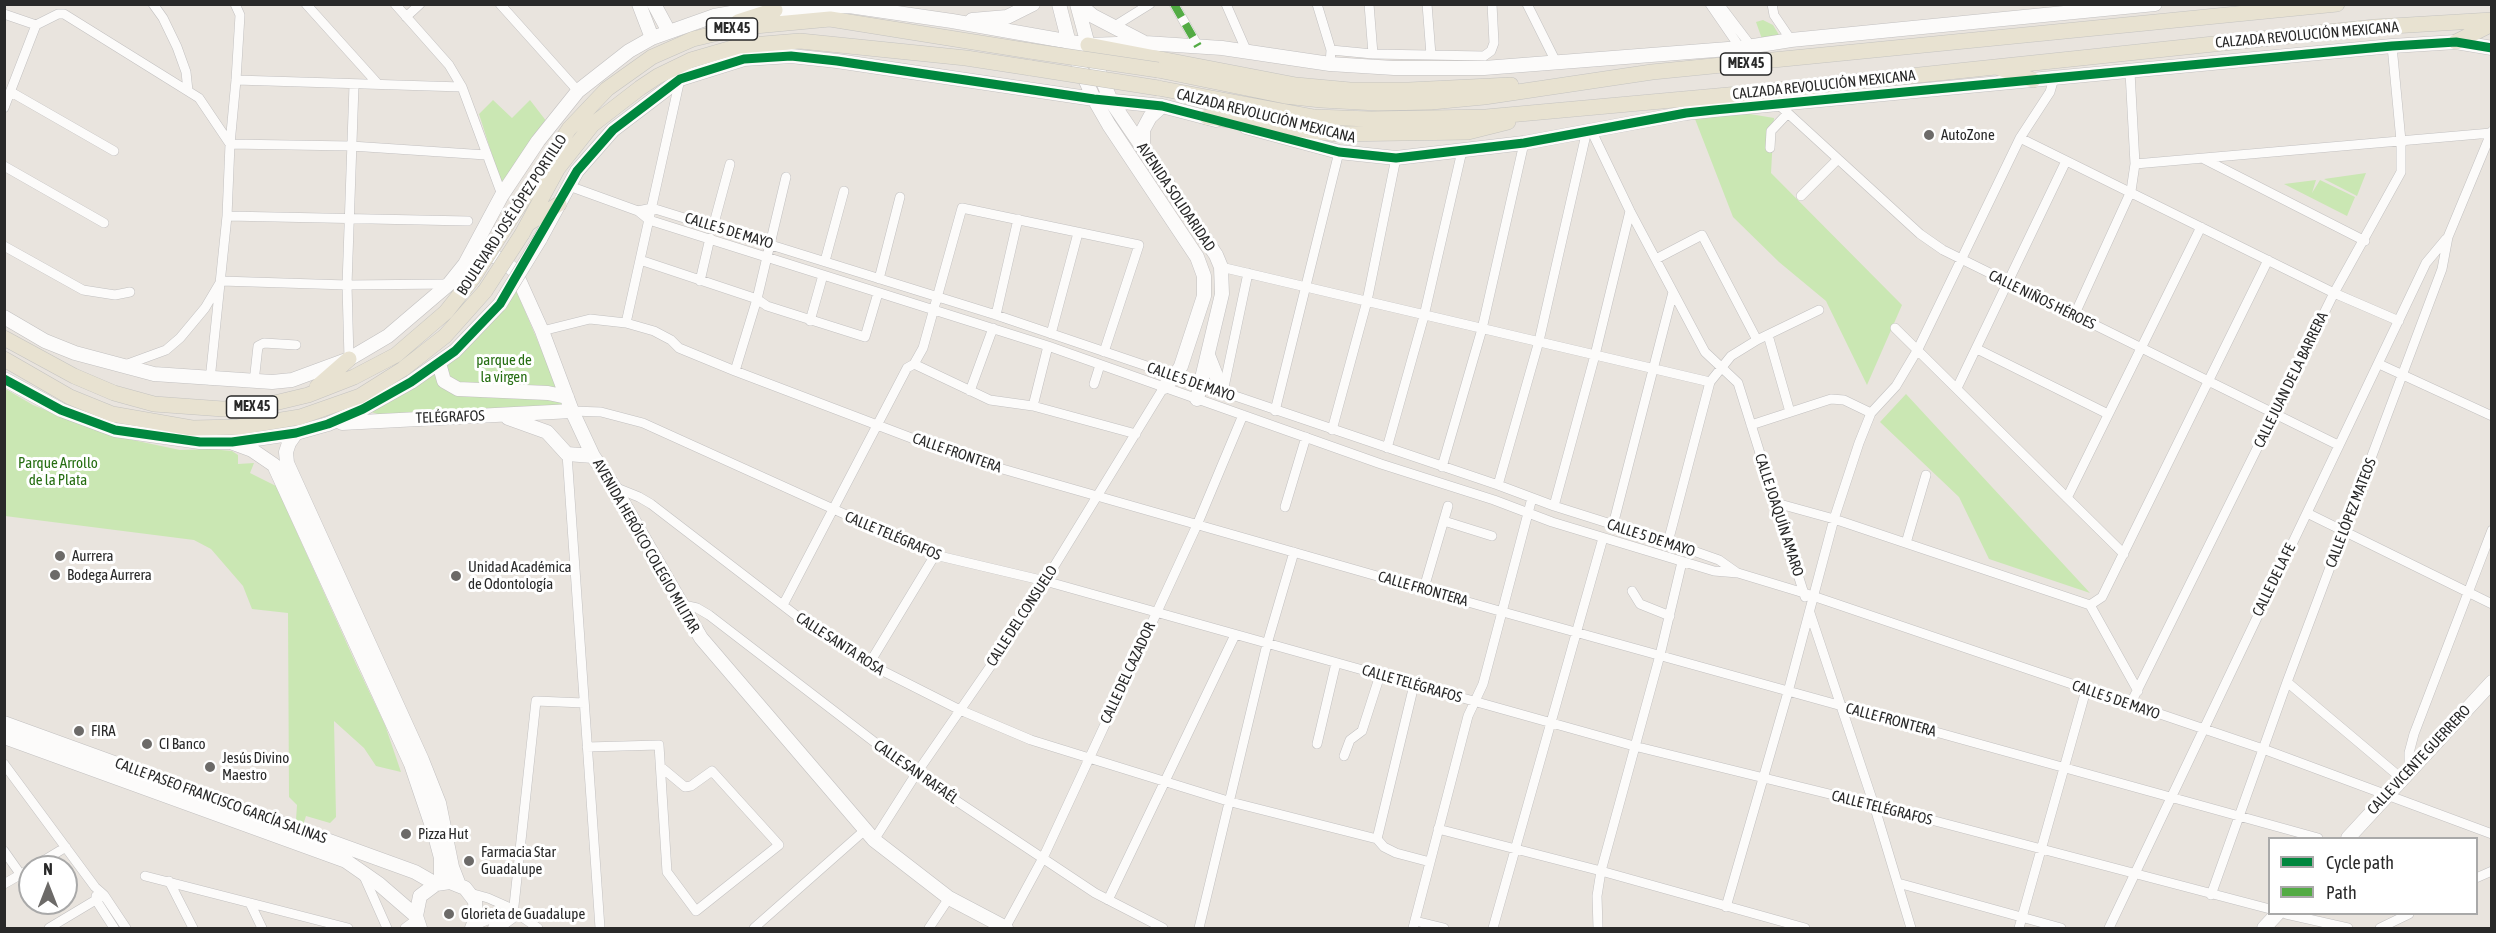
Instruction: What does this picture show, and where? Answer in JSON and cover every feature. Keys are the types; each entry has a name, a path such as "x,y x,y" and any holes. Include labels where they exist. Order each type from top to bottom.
{"main road":[{"name":"CALZADA REVOLUCIÓN MEXICANA","path":"1158,70 1285,96 1378,103 1431,102 1484,98 1652,72 1755,64 2337,4"},
{"path":"709,34 775,10"},
{"name":"BOULEVARD JOSÉ LÓPEZ PORTILLO","path":"4,338 74,376 114,393 154,404 224,409 258,407 308,395 354,377 396,355 446,312 473,278 568,129 607,89 652,57 709,34 744,27 830,19 1158,70"},
{"path":"2456,42 2492,22"},
{"name":"CALZADA REVOLUCIÓN MEXICANA","path":"1158,88 1314,117 1371,119 1486,117 1542,112 1686,106 1996,66 2375,27 2492,22"},
{"name":"BOULEVARD JOSÉ LÓPEZ PORTILLO","path":"4,359 70,397 112,414 192,428 238,427 300,417 360,396 403,369 445,336 485,291 524,230 558,168 592,125 658,76 708,54 760,43 800,41 966,58 1158,88"},
{"path":"1088,45 1296,85 1350,90 1571,84"},
{"path":"1996,66 2033,80"},
{"path":"1207,117 1336,135 1404,134 1468,132 1542,112"},
{"path":"524,230 559,204"},
{"path":"308,395 349,358"}],"street":[{"path":"153,4 163,18 177,47 186,72 188,91"},
{"path":"210,380 227,216 240,15 235,4"},
{"path":"306,4 378,84"},
{"path":"395,4 449,65 462,87 502,195"},
{"path":"406,17 420,4"},
{"path":"500,4 578,91"},
{"path":"639,4 652,38"},
{"path":"654,4 657,15 668,30"},
{"path":"952,21 1007,17 1033,4"},
{"name":"AVENIDA SOLIDARIDAD","path":"1059,4 1069,42 1094,99 1108,125 1197,257 1204,276 1204,296 1181,366 1164,387"},
{"path":"1078,4 1113,27 1145,42"},
{"name":"AVENIDA SOLIDARIDAD","path":"1078,4 1088,45 1111,101 1216,255 1221,267 1222,294 1198,392"},
{"path":"1113,27 1150,4"},
{"path":"1174,4 1198,46"},
{"path":"1226,4 1247,52"},
{"path":"1317,4 1331,57"},
{"path":"1369,4 1373,54"},
{"path":"1427,4 1431,55"},
{"path":"1331,57 1373,54 1484,56 1491,51 1494,43 1492,4"},
{"path":"1527,4 1556,62"},
{"path":"1710,4 1747,48"},
{"path":"1719,4 1755,64"},
{"path":"1772,4 1774,15 1791,40"},
{"path":"4,317 45,341 75,353 154,374 210,380 292,380 349,358 388,336 449,284 465,264 502,195 538,141 578,91 629,51 668,30 714,16 752,10 849,6 1088,45 1145,42 1331,57 1394,68 1484,68 1747,48 1791,40 2152,5"},
{"path":"2133,26 2152,5"},
{"path":"4,14 36,25"},
{"path":"4,108 36,25 58,14 64,14 199,98 230,144"},
{"name":"CALZADA REVOLUCIÓN MEXICANA","path":"328,424 363,409 411,382 455,351 500,304 540,239 577,171 613,130 680,79 744,59 791,56 885,67 1094,99 1162,106 1339,152 1396,158 1524,143 1686,106 1784,109 2033,80 2392,46 2456,42 2492,48"},
{"name":"CALLE JUAN DE LA BARRERA","path":"2130,705 2334,293 2401,172 2401,141 2392,46"},
{"path":"2074,316 2131,191 2135,164 2130,72"},
{"path":"1726,907 1815,597 1834,519 1871,413 1896,386 1918,349 2020,138 2050,92 2054,78"},
{"path":"627,323 680,79"},
{"path":"236,80 462,87"},
{"path":"349,358 348,218 354,85"},
{"path":"11,92 114,151"},
{"path":"1143,148 1143,130 1150,117 1162,106"},
{"path":"1770,148 1772,131 1784,109"},
{"name":"CALLE NIÑOS HÉROES","path":"1784,109 1920,234 1961,260 2338,445"},
{"path":"1498,485 1539,341 1589,130"},
{"name":"CALLE JOAQUÍN AMARO","path":"1589,130 1705,351 1738,383 1810,613 1874,805 1911,928"},
{"path":"2135,164 2491,132"},
{"name":"CALLE LÓPEZ MATEOS","path":"2211,895 2287,682 2442,269 2448,237 2491,132"},
{"path":"2020,138 2334,293 2399,321"},
{"path":"1442,467 1482,328 1524,143"},
{"path":"230,144 351,146 486,155"},
{"path":"1387,448 1424,316 1462,151"},
{"path":"1275,411 1308,286 1339,152"},
{"path":"1332,430 1367,301 1396,158"},
{"path":"1801,196 1838,159"},
{"path":"2204,159 2364,241"},
{"path":"1957,388 2066,161"},
{"path":"713,227 730,164"},
{"path":"4,166 104,223"},
{"path":"735,371 757,299 786,177"},
{"name":"CALLE 5 DE MAYO","path":"569,186 638,211 649,220 993,328 1164,387 1198,392 1221,400 1275,411 1387,448 1719,560 1738,573"},
{"path":"825,261 844,190"},
{"path":"879,279 900,197"},
{"name":"CALLE 5 DE MAYO","path":"638,211 652,208 996,315 1175,376 1198,392"},
{"path":"783,605 907,368 914,364 923,348 962,208 1139,245 1104,352"},
{"path":"1554,506 1595,355 1630,211"},
{"path":"227,216 468,221"},
{"path":"996,315 1018,219"},
{"path":"2067,498 2201,227"},
{"path":"1051,334 1078,233"},
{"path":"1656,259 1702,235 1757,340"},
{"name":"CALLE DE LA FE","path":"2109,928 2426,263 2448,237"},
{"path":"700,281 710,238"},
{"name":"AVENIDA HERÓICO COLEGIO MILITAR","path":"475,245 503,261 515,271 542,331 572,411 593,456 614,487 700,638 870,835 949,898 1005,928"},
{"path":"4,246 83,290 115,296 130,292"},
{"path":"640,260 757,299 767,306 810,321 865,337 878,293"},
{"path":"2090,605 2102,597 2268,260"},
{"path":"1221,267 1710,382"},
{"path":"1221,400 1248,273"},
{"path":"810,321 823,275"},
{"path":"221,281 347,285 449,284"},
{"path":"123,366 166,350 180,338 205,308 221,281"},
{"path":"1613,525 1673,291"},
{"path":"1668,542 1710,382 1731,356 1757,340 1819,310"},
{"name":"CALLE FRONTERA","path":"542,331 590,319 627,323 654,331 671,340 679,348 735,371 964,458 1841,707 2064,767 2169,799 2314,837"},
{"path":"970,391 993,328"},
{"path":"1895,328 2124,554"},
{"path":"1768,335 1790,412"},
{"path":"254,381 258,346 264,343 296,345"},
{"path":"1033,406 1048,346"},
{"path":"1977,349 2108,414"},
{"path":"1208,355 1221,400"},
{"path":"439,363 444,381 458,389 549,393 567,397"},
{"path":"914,364 990,400 1033,406 1136,434"},
{"path":"2379,364 2492,416"},
{"path":"1094,384 1100,365"},
{"path":"4,379 61,410 115,430 200,442 232,442 296,433 328,424"},
{"name":"CALLE DEL CONSUELO","path":"754,928 870,835 916,774 1012,635 1164,387"},
{"path":"1751,425 1832,399 1844,400 1871,413"},
{"name":"CALLE 5 DE MAYO","path":"1221,400 1244,415 1528,513 1714,571 1738,573 1804,593 2130,705 2263,748 2492,834"},
{"name":"TELÉGRAFOS","path":"328,424 419,417 502,416 572,411"},
{"name":"CALLE TELÉGRAFOS","path":"572,411 601,412 643,423 935,555 1045,581 1634,746 1874,805 2268,909"},
{"name":"CALLE DEL CAZADOR","path":"1005,928 1043,858 1197,525 1244,415"},
{"path":"502,416 547,432 567,454 600,928"},
{"path":"296,433 288,443 287,463 422,760 439,803 452,867 459,885"},
{"path":"1285,507 1306,437"},
{"path":"232,442 252,450 274,465 411,764 427,806 441,858 438,883"},
{"path":"567,454 593,456"},
{"path":"1906,543 1926,475"},
{"name":"CALLE SANTA ROSA","path":"614,487 651,504 783,605 868,664 960,710 1032,740 1090,756 1231,802 1377,839 1384,847 1396,853 1430,862"},
{"path":"1444,928 1414,925 1468,716 1483,684 1532,498"},
{"path":"1776,503 1834,519 2090,605 2138,691"},
{"path":"1424,588 1448,506"},
{"path":"2307,513 2492,604"},
{"path":"1444,521 1492,536"},
{"path":"2287,682 2405,774 2414,734 2492,530"},
{"path":"1493,928 1603,538"},
{"path":"1199,928 1267,644 1294,552"},
{"path":"868,664 935,555"},
{"path":"1598,928 1597,896 1601,872 1660,656 1683,562"},
{"path":"1632,591 1640,604 1670,616"},
{"name":"CALLE SAN RAFAÉL","path":"679,604 697,608 709,615 916,774 1108,900 1163,928"},
{"path":"1108,900 1235,635"},
{"path":"1317,744 1336,663"},
{"path":"1344,756 1350,740 1362,731 1380,675"},
{"path":"1377,839 1414,685"},
{"name":"CALLE VICENTE GUERRERO","path":"2349,837 2405,774 2489,688"},
{"path":"2019,928 2086,690"},
{"path":"515,915 536,701 584,703"},
{"name":"CALLE PASEO FRANCISCO GARCÍA SALINAS","path":"4,723 415,872 438,883"},
{"name":"CALLE PASEO FRANCISCO GARCÍA SALINAS","path":"4,737 346,861 363,872 414,923"},
{"path":"587,747 659,745 667,872 696,911 779,845 712,771 691,786 685,787 661,767"},
{"path":"4,764 95,887 114,928"},
{"path":"1438,829 1799,928"},
{"path":"415,872 422,872 433,865 437,845"},
{"path":"53,855 66,847"},
{"path":"4,851 18,871"},
{"path":"2478,877 2492,871"},
{"path":"363,872 387,928"},
{"path":"145,876 250,903 322,925 348,928"},
{"path":"4,884 18,877"},
{"path":"169,881 192,928"},
{"path":"414,923 420,896 438,883 459,885 470,893 488,898 538,928"},
{"path":"1898,883 2061,928"},
{"path":"470,893 477,909 473,927"},
{"path":"49,928 100,897"},
{"path":"100,897 126,928"},
{"path":"929,928 949,898"},
{"path":"250,903 262,928"},
{"path":"473,927 497,916 515,915"},
{"path":"495,928 515,915"},
{"path":"2264,928 2276,915"},
{"path":"2290,915 2348,928"},
{"path":"2380,928 2407,915"}],"green space":[{"path":"1763,20 1773,25 1779,35 1762,39 1756,22"},
{"path":"493,100 512,118 530,100 547,122 501,183 479,114"},
{"path":"1744,113 1774,118 1771,173 1902,305 1867,385 1826,301 1779,262 1733,217 1695,119"},
{"path":"2366,173 2357,196 2324,179"},
{"path":"2316,180 2312,193 2320,180 2355,197 2347,216 2284,184"},
{"name":"parque de la virgen","path":"516,290 567,410 381,415 368,411 452,360 490,325"},
{"name":"Parque Arrollo de la Plata","path":"4,388 33,405 109,435 180,450 232,451 238,455 238,464 254,463 250,473 276,486 385,725 401,772 376,766 364,748 334,721 336,817 330,823 306,816 303,825 296,820 297,805 289,797 288,613 252,609 243,586 211,549 194,540 5,516"},
{"path":"1906,394 2090,593 1989,559 1959,497 1880,422"}],"marked path":[{"path":"1174,4 1198,46"}],"cycle path":[{"path":"4,379 61,410 115,430 200,442 232,442 296,433 328,424 363,409 411,382 455,351 500,304 577,171 613,130 680,79 744,59 791,56 837,61 1094,99 1162,106 1339,152 1396,158 1524,143 1686,113 1714,110 2392,46 2456,42 2492,48"}],"place":[{"name":"AutoZone","path":"1929,135"},
{"name":"Aurrera","path":"60,556"},
{"name":"Bodega Aurrera","path":"55,575"},
{"name":"Unidad Académica de Odontología","path":"456,576"},
{"name":"FIRA","path":"79,731"},
{"name":"CI Banco","path":"147,744"},
{"name":"Jesús Divino Maestro","path":"210,767"},
{"name":"Pizza Hut","path":"406,834"},
{"name":"Farmacia Star Guadalupe","path":"469,861"},
{"name":"Glorieta de Guadalupe","path":"449,914"}]}
